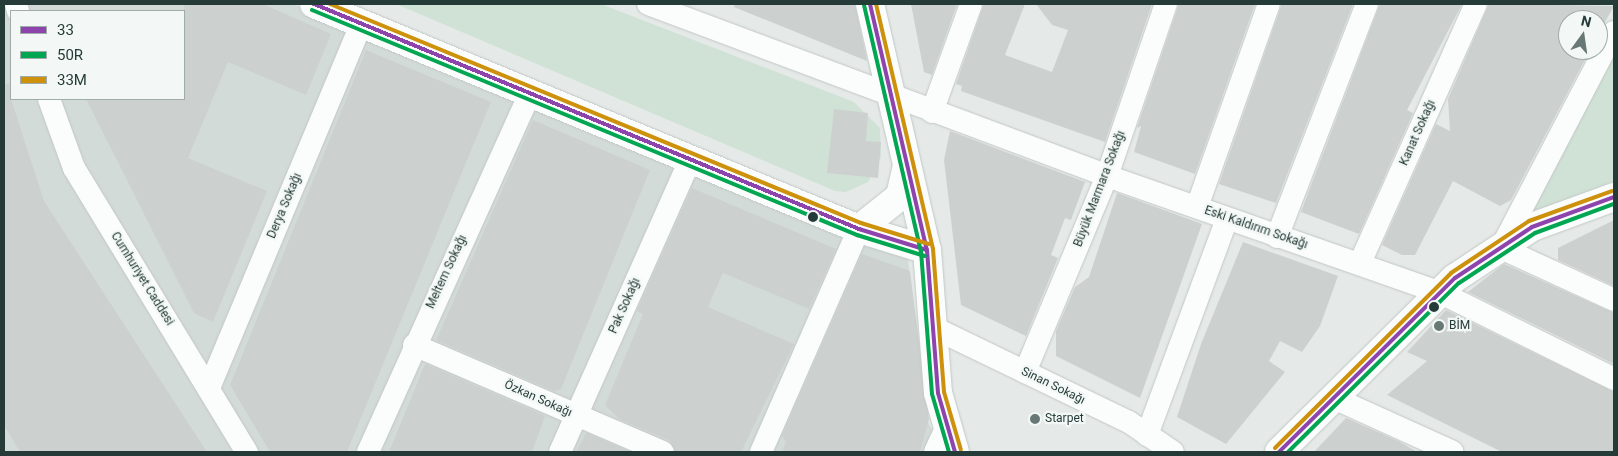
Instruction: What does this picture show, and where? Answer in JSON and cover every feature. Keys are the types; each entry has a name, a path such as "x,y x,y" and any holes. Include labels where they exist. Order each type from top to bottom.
{"main road":[{"path":"314,4 859,228 927,250"},
{"path":"870,4 906,169 927,250 930,326 947,426 955,452"},
{"path":"859,228 900,196 906,169"},
{"path":"1279,452 1336,399 1441,293 1532,227 1614,197"}],"street":[{"name":"Eski Kaldırım Sokağı","path":"648,4 1107,176 1277,237 1360,263 1441,293 1614,379"},
{"path":"932,112 971,4"},
{"name":"Büyük Marmara Sokağı","path":"1025,372 1107,176 1164,4"},
{"path":"1197,207 1269,4"},
{"path":"1277,237 1366,4"},
{"name":"Kanat Sokağı","path":"1360,263 1476,4"},
{"name":"Derya Sokağı","path":"209,388 361,24"},
{"path":"1614,32 1501,248 1614,300"},
{"name":"Meltem Sokağı","path":"368,452 414,345 530,94"},
{"name":"Cumhuriyet Caddesi","path":"49,100 74,168 247,452"},
{"name":"Pak Sokağı","path":"560,452 690,160"},
{"path":"1148,435 1227,219"},
{"path":"760,452 859,228"},
{"name":"Sinan Sokağı","path":"930,326 1148,435 1173,452"},
{"name":"Özkan Sokağı","path":"414,345 663,452"},
{"path":"1336,399 1453,452"},
{"path":"935,452 947,426"}],"shaded area":[{"path":"4,4 293,4 908,259 928,422 943,452 4,452"}],"green space":[{"path":"396,4 601,4 854,102 880,128 881,157 868,182 846,192 835,191"},
{"path":"1614,54 1614,181 1530,215"}],"building":[{"path":"184,4 263,4 331,34 306,95 228,62 188,158 267,191 213,322 194,313 87,100 185,100"},
{"path":"735,4 855,4 867,61 734,7"},
{"path":"911,4 957,4 932,75 924,72"},
{"path":"984,4 1025,4 1005,55 1052,72 1068,30 1052,25 1036,4 1152,4 1105,142 961,91 962,86 956,84"},
{"path":"1179,4 1255,4 1195,174 1134,152 1141,126 1137,128"},
{"path":"1282,4 1353,4 1276,203 1219,184"},
{"path":"1380,4 1462,4 1407,110 1413,113 1359,234 1301,212"},
{"path":"1489,4 1614,6 1608,16 1608,10 1558,10 1558,60 1585,60 1511,200 1500,206 1453,181 1415,255 1402,255 1382,245 1436,124 1450,131 1448,99"},
{"path":"366,50 491,102 347,452 270,452 230,385"},
{"path":"10,83 10,100 44,201 207,452 20,452 4,425 4,84"},
{"path":"834,109 868,113 866,141 881,142 878,178 827,173"},
{"path":"533,120 650,170 561,389 554,391 436,340"},
{"path":"950,131 1085,182 1071,220 1065,218 1051,255 1058,258 1026,336 961,305 944,160"},
{"path":"692,188 836,249 809,309 723,273 708,307 794,344 741,452 676,452 669,440 619,419 605,405 643,314 637,311"},
{"path":"1117,193 1202,224 1140,398 1056,356 1056,331 1075,287 1089,277"},
{"path":"1614,220 1614,286 1558,260 1558,248"},
{"path":"1243,242 1338,276 1320,326 1302,352 1280,341 1269,361 1285,372 1226,444 1177,417 1201,344"},
{"path":"862,254 910,271 929,419 920,452 782,452 786,442 782,436"},
{"path":"1504,264 1614,313 1614,364 1468,292"},
{"path":"1446,310 1614,392 1614,452 1502,452 1387,395 1427,361 1407,352"},
{"path":"425,364 545,416 532,452 389,452"},
{"path":"1346,418 1398,441 1417,452 1314,452"},
{"path":"586,433 630,452 576,452"}],"transit line":[{"name":"33","path":"314,4 859,229 927,250"},
{"name":"33M","path":"330,4 861,223 929,244"},
{"name":"33","path":"870,4 927,250 938,393 955,452"},
{"name":"33M","path":"876,4 933,249 944,392 961,450"},
{"name":"50R","path":"864,5 921,251 932,394 949,452"},
{"name":"50R","path":"312,10 857,235 925,256"},
{"name":"33M","path":"1275,448 1451,273 1529,221 1612,191"},
{"name":"33","path":"1279,452 1455,278 1532,227 1614,197"},
{"name":"50R","path":"1288,452 1459,283 1535,233 1614,204"}],"place":[{"name":"BİM","path":"1439,326"},
{"name":"Starpet","path":"1035,419"}]}
